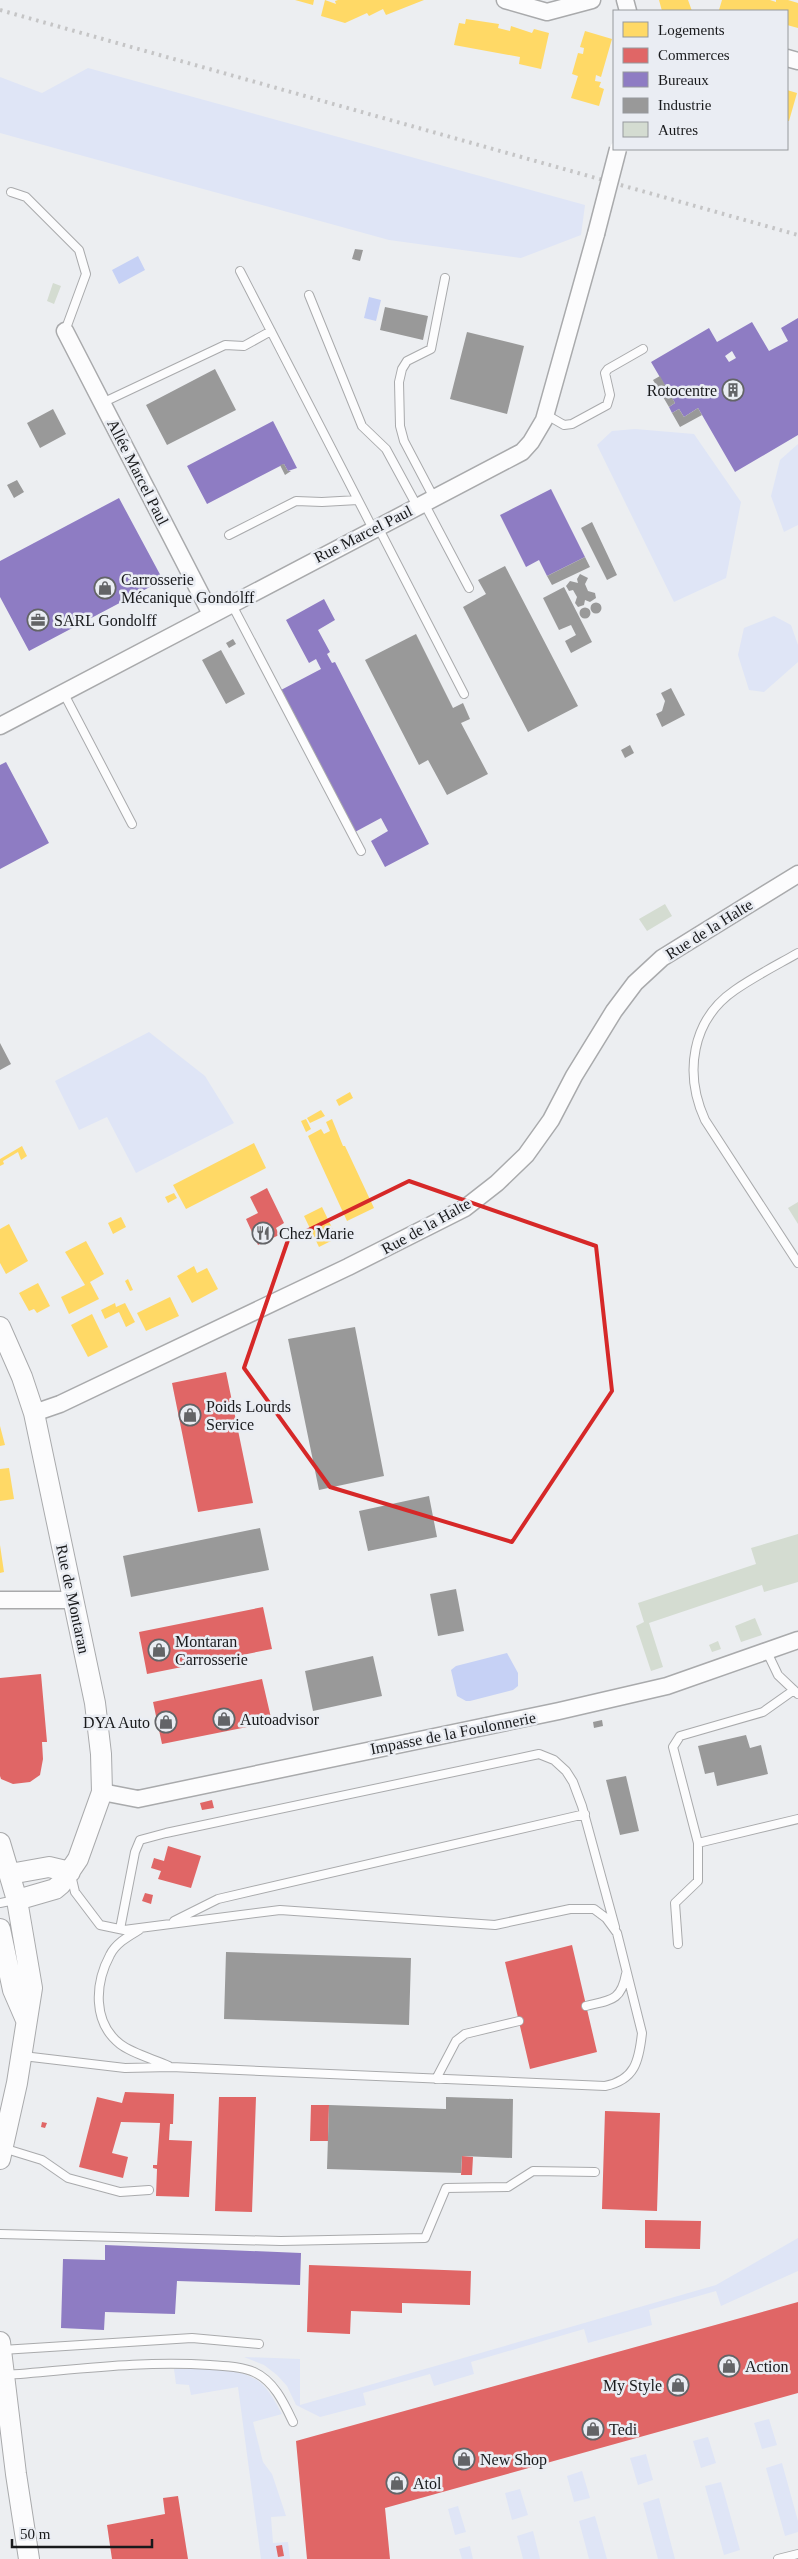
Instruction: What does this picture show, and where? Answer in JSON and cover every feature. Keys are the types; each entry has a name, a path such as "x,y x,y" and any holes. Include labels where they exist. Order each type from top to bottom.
{"street":[{"path":"505,0 547,12 592,0"},
{"name":"Rue Marcel Paul","path":"0,726 522,452 531,442 545,414 618,150"},
{"name":"Allée Marcel Paul","path":"66,331 211,614"},
{"name":"Rue de la Halte","path":"34,1413 60,1404 348,1267 465,1208 497,1183 526,1155 551,1120 574,1076 614,1010 635,983 669,953 798,874"},
{"name":"Rue de Montaran","path":"0,1327 22,1377 34,1413 95,1703 101,1754 102,1792 78,1859 70,1872 55,1889 9,1902"},
{"path":"0,1600 73,1600"},
{"name":"Impasse de la Foulonnerie","path":"102,1792 138,1799 559,1711 667,1686 798,1640"},
{"path":"0,1843 9,1902 32,1988 21,2056 1,2153"},
{"path":"5,1875 50,1867 70,1872"},
{"path":"0,1929 13,1990 26,2020"},
{"path":"0,2342 3,2385 29,2559"}],"lane":[{"path":"11,192 26,198 79,250 85,264 86,274 66,331"},
{"path":"240,271 358,500 376,528 464,694"},
{"path":"445,278 431,349 407,361 402,369 399,382 400,426 425,502 469,588"},
{"path":"310,295 362,426 386,448 425,502"},
{"path":"102,402 225,344 244,346 271,331"},
{"path":"545,414 564,425 572,424 607,405 610,396 605,374 608,369 643,349"},
{"path":"229,534 296,501 358,500"},
{"path":"230,604 360,851"},
{"path":"63,692 132,824"},
{"path":"798,953 734,991 718,1006 697,1037 692,1068 698,1104 705,1120 798,1263"},
{"path":"678,1944 675,1903 698,1881 698,1843 673,1747 680,1736 763,1712 796,1692 778,1676 767,1652"},
{"path":"21,2056 125,2068 171,2067 605,2086 618,2084 628,2076 636,2064 642,2033 585,1814 566,1771 554,1760 539,1754 140,1840 135,1852 120,1929"},
{"path":"168,1924 218,1899 585,1814"},
{"path":"698,1843 798,1819"},
{"path":"70,1872 75,1892 100,1925 120,1929 143,1928 280,1910 495,1925 582,1908 594,1909 606,1918 617,1933"},
{"path":"143,1928 126,1938 110,1954 100,1981 98,2006 102,2021 120,2044 171,2067"},
{"path":"586,2006 613,1999 620,1995 624,1988 627,1972"},
{"path":"436,2079 456,2041 465,2034 519,2021"},
{"path":"1,2153 42,2160 68,2178 120,2192 149,2190"},
{"path":"0,2234 281,2241 425,2238 446,2188 508,2187 533,2171 595,2172"},
{"path":"0,2350 192,2338 259,2344"},
{"path":"3,2385 174,2362 232,2366 254,2372 269,2382 282,2400 293,2422"},
{"path":"778,2559 798,2554"}],"highlighted area":[{"path":"409,1181 596,1246 612,1391 512,1542 330,1487 244,1368 288,1240"}],"shaded area":[{"path":"88,68 585,205 581,235 521,258 389,240 0,133 0,77 42,93"},
{"path":"635,429 694,434 741,502 726,578 674,602 597,445 612,431"},
{"path":"798,444 798,525 784,532 771,496 780,460"},
{"path":"774,616 791,625 798,645 798,662 764,692 749,690 738,655 744,628"},
{"path":"149,1032 205,1076 234,1123 136,1173 107,1117 79,1130 55,1081"},
{"path":"798,2238 798,2271 721,2306 716,2291 649,2310 652,2325 588,2343 584,2329 471,2362 474,2374 434,2386 430,2374 363,2393 366,2405 320,2417 296,2405 287,2386 277,2375 264,2365 244,2357 300,2359 300,2405 716,2285"},
{"path":"174,2369 217,2369 238,2372 261,2383 274,2400 282,2414 253,2422 263,2462 272,2474 286,2516 271,2517 273,2543 288,2542 290,2559 261,2559 238,2387 191,2395 189,2385 176,2384"},
{"path":"769,2419 777,2445 762,2449 754,2423"},
{"path":"708,2437 716,2463 701,2468 693,2441"},
{"path":"646,2454 653,2480 638,2485 630,2458"},
{"path":"782,2463 798,2521 798,2532 785,2536 766,2468"},
{"path":"582,2471 590,2498 574,2502 567,2476"},
{"path":"721,2482 740,2550 724,2555 705,2486"},
{"path":"520,2489 528,2515 512,2520 505,2493"},
{"path":"659,2498 675,2559 658,2559 643,2503"},
{"path":"458,2506 466,2532 455,2535 448,2509"},
{"path":"595,2516 607,2559 589,2559 579,2521"},
{"path":"533,2531 540,2559 523,2559 517,2536"},
{"path":"470,2546 473,2559 462,2559 459,2549"}],"water":[{"path":"138,256 145,270 119,284 112,270"},
{"path":"369,297 381,300 376,321 364,318"},
{"path":"507,1653 518,1673 518,1686 513,1690 470,1701 457,1696 451,1670 456,1666"}],"building: Logements":[{"path":"295,0 314,0 313,5"},
{"path":"325,0 336,4 335,1 338,0 424,0 386,15 383,9 369,16 367,13 345,23 321,16"},
{"path":"659,0 688,0 692,10 662,10"},
{"path":"722,0 770,0 776,2 776,0 788,0 798,3 798,28 788,25 788,10 719,10"},
{"path":"466,19 499,24 498,28 510,31 511,26 532,33 534,29 549,33 541,69 519,64 520,57 454,45 459,23 465,24"},
{"path":"585,31 612,39 601,77 596,75 595,81 601,82 599,87 604,89 599,106 571,98 578,76 572,74 578,53 583,54 584,48 580,47"},
{"path":"788,90 797,93 788,121"},
{"path":"350,1092 353,1098 339,1106 336,1100"},
{"path":"321,1110 325,1116 310,1123 307,1118"},
{"path":"306,1119 311,1129 306,1132 301,1121"},
{"path":"332,1119 343,1146 345,1146 374,1208 347,1221 308,1136 321,1129 324,1134 330,1131 326,1122"},
{"path":"254,1143 266,1168 186,1209 173,1185"},
{"path":"22,1146 27,1156 21,1160 18,1152 3,1161 4,1164 0,1166 0,1159"},
{"path":"174,1193 177,1198 168,1203 165,1197"},
{"path":"322,1207 337,1238 319,1247 304,1216"},
{"path":"121,1217 126,1227 113,1234 108,1223"},
{"path":"9,1224 28,1261 6,1274 0,1263 0,1229"},
{"path":"86,1241 104,1274 90,1282 99,1299 69,1314 61,1297 85,1285 65,1252"},
{"path":"194,1266 197,1273 207,1268 218,1289 192,1303 177,1276"},
{"path":"128,1279 133,1290 130,1291 125,1281"},
{"path":"38,1283 50,1306 37,1313 34,1309 29,1311 19,1293"},
{"path":"170,1297 179,1316 146,1331 137,1313"},
{"path":"115,1303 116,1307 125,1303 135,1322 126,1327 119,1312 105,1319 101,1310"},
{"path":"92,1314 108,1347 88,1357 71,1325"},
{"path":"0,1426 5,1445 0,1446"},
{"path":"9,1468 14,1499 0,1501 0,1469"},
{"path":"0,1545 4,1572 0,1573"}],"building: Commerces":[{"path":"267,1188 284,1223 276,1228 279,1235 258,1245 246,1219 258,1213 250,1197"},
{"path":"226,1372 253,1503 198,1512 172,1383"},
{"path":"263,1607 272,1649 147,1674 139,1632"},
{"path":"41,1674 47,1742 42,1742 43,1759 40,1775 30,1782 13,1784 1,1779 0,1776 0,1678"},
{"path":"262,1679 272,1722 162,1744 153,1702"},
{"path":"212,1800 214,1808 202,1810 200,1803"},
{"path":"168,1846 201,1856 191,1888 158,1879 161,1871 151,1868 154,1858 164,1861"},
{"path":"145,1893 153,1895 151,1904 142,1901"},
{"path":"572,1945 597,2052 530,2069 505,1962"},
{"path":"125,2092 174,2094 173,2124 170,2124 169,2140 192,2141 189,2197 156,2196 157,2169 153,2168 153,2165 157,2165 160,2123 121,2122 112,2153 128,2157 123,2178 79,2167 97,2097 122,2103"},
{"path":"219,2097 256,2097 252,2212 215,2211"},
{"path":"311,2105 329,2105 328,2141 310,2141"},
{"path":"605,2111 660,2113 657,2211 602,2209"},
{"path":"42,2122 47,2123 45,2128 41,2127"},
{"path":"462,2156 473,2157 472,2175 461,2175"},
{"path":"645,2220 701,2221 700,2249 645,2248"},
{"path":"309,2265 471,2271 470,2305 402,2303 402,2313 351,2311 350,2334 307,2332"},
{"path":"798,2302 798,2393 385,2508 390,2559 307,2559 296,2441"},
{"path":"178,2496 188,2559 112,2559 107,2525 165,2514 163,2498"},
{"path":"282,2545 284,2556 278,2557 276,2546"}],"building: Bureaux":[{"name":"Rotocentre","path":"798,318 798,435 735,472 698,408 684,417 679,409 672,413 669,407 675,403 651,362 709,328 717,342 752,322 769,351 788,341 781,328","holes":["732,351 736,358 729,362 725,356"]},
{"path":"273,421 297,468 288,471 284,464 207,504 187,466"},
{"path":"551,489 585,557 547,576 539,560 526,567 500,515"},
{"path":"119,498 163,580 29,651 0,597 0,561"},
{"path":"324,599 335,620 318,630 330,652 327,654 332,663 335,662 429,844 385,867 371,841 388,831 381,818 355,832 281,690 321,669 316,659 309,663 286,620"},
{"path":"6,762 49,843 0,869 0,765"},
{"path":"105,2245 301,2253 300,2285 177,2281 175,2314 105,2312 104,2330 61,2328 63,2259 105,2260"}],"building: Industrie":[{"path":"355,249 363,250 360,261 352,259"},
{"path":"385,307 428,316 423,340 380,330"},
{"path":"467,332 524,346 507,414 450,399"},
{"path":"215,369 236,410 167,445 146,405"},
{"path":"660,376 675,403 669,407 653,380"},
{"path":"698,408 702,415 680,427 672,413 679,409 684,417"},
{"path":"53,409 66,434 40,448 27,423"},
{"path":"284,464 288,471 291,471 285,475 280,465"},
{"path":"17,480 24,492 14,498 7,485"},
{"path":"592,522 617,575 607,580 581,528"},
{"path":"585,557 590,567 552,585 547,576"},
{"path":"505,566 578,706 528,732 463,607 486,594 478,580"},
{"path":"580,574 588,578 585,584 588,591 595,593 596,598 590,602 585,600 584,605 578,607 575,603 577,597 573,590 569,591 566,586 570,581 578,583 577,579"},
{"path":"564,587 592,642 571,653 565,641 576,635 571,625 559,630 543,598"},
{"path":"594,603 598,603 601,608 600,612 594,613 591,610 591,606"},
{"path":"583,608 587,608 590,613 589,617 583,618 580,615 580,611"},
{"path":"416,634 453,708 463,703 470,719 461,723 488,774 447,795 428,760 419,765 365,660"},
{"path":"233,639 236,644 229,648 226,643"},
{"path":"221,650 245,694 226,704 202,660"},
{"path":"671,688 685,715 662,727 656,714 662,711 665,701 661,693"},
{"path":"630,745 634,753 625,758 621,750"},
{"path":"0,1043 11,1064 0,1070"},
{"path":"355,1327 384,1476 319,1490 288,1339"},
{"path":"429,1496 437,1537 368,1551 359,1511"},
{"path":"260,1528 269,1570 131,1597 123,1556"},
{"path":"456,1589 464,1631 438,1636 430,1594"},
{"path":"373,1656 382,1696 313,1711 305,1671"},
{"path":"602,1720 603,1726 594,1728 593,1722"},
{"path":"746,1735 750,1748 761,1745 768,1774 717,1786 714,1772 705,1774 698,1746"},
{"path":"626,1776 639,1831 620,1835 606,1780"},
{"path":"226,1952 411,1958 409,2025 224,2019"},
{"path":"446,2097 513,2099 512,2158 462,2156 461,2173 327,2169 329,2105 446,2109"}],"building: Autres":[{"path":"53,283 61,286 54,304 47,301"},
{"path":"665,904 672,916 647,931 639,919"},
{"path":"798,1202 798,1224 788,1208"},
{"path":"798,1534 798,1582 764,1592 762,1585 649,1623 663,1667 651,1671 636,1626 644,1622 638,1603 756,1564 751,1548"},
{"path":"755,1618 762,1635 741,1642 735,1626"},
{"path":"718,1641 721,1649 712,1652 709,1645"}],"railway":[{"path":"0,10 798,235"}],"place":[{"name":"Rotocentre","path":"733,390"},
{"name":"Carrosserie Mécanique Gondolff","path":"105,588"},
{"name":"SARL Gondolff","path":"38,620"},
{"name":"Chez Marie","path":"263,1233"},
{"name":"Poids Lourds Service","path":"190,1415"},
{"name":"Montaran Carrosserie","path":"159,1650"},
{"name":"Autoadvisor","path":"224,1719"},
{"name":"DYA Auto","path":"166,1722"},
{"name":"Action","path":"729,2366"},
{"name":"My Style","path":"678,2385"},
{"name":"Tedi","path":"593,2429"},
{"name":"New Shop","path":"464,2459"},
{"name":"Atol","path":"397,2483"}]}
